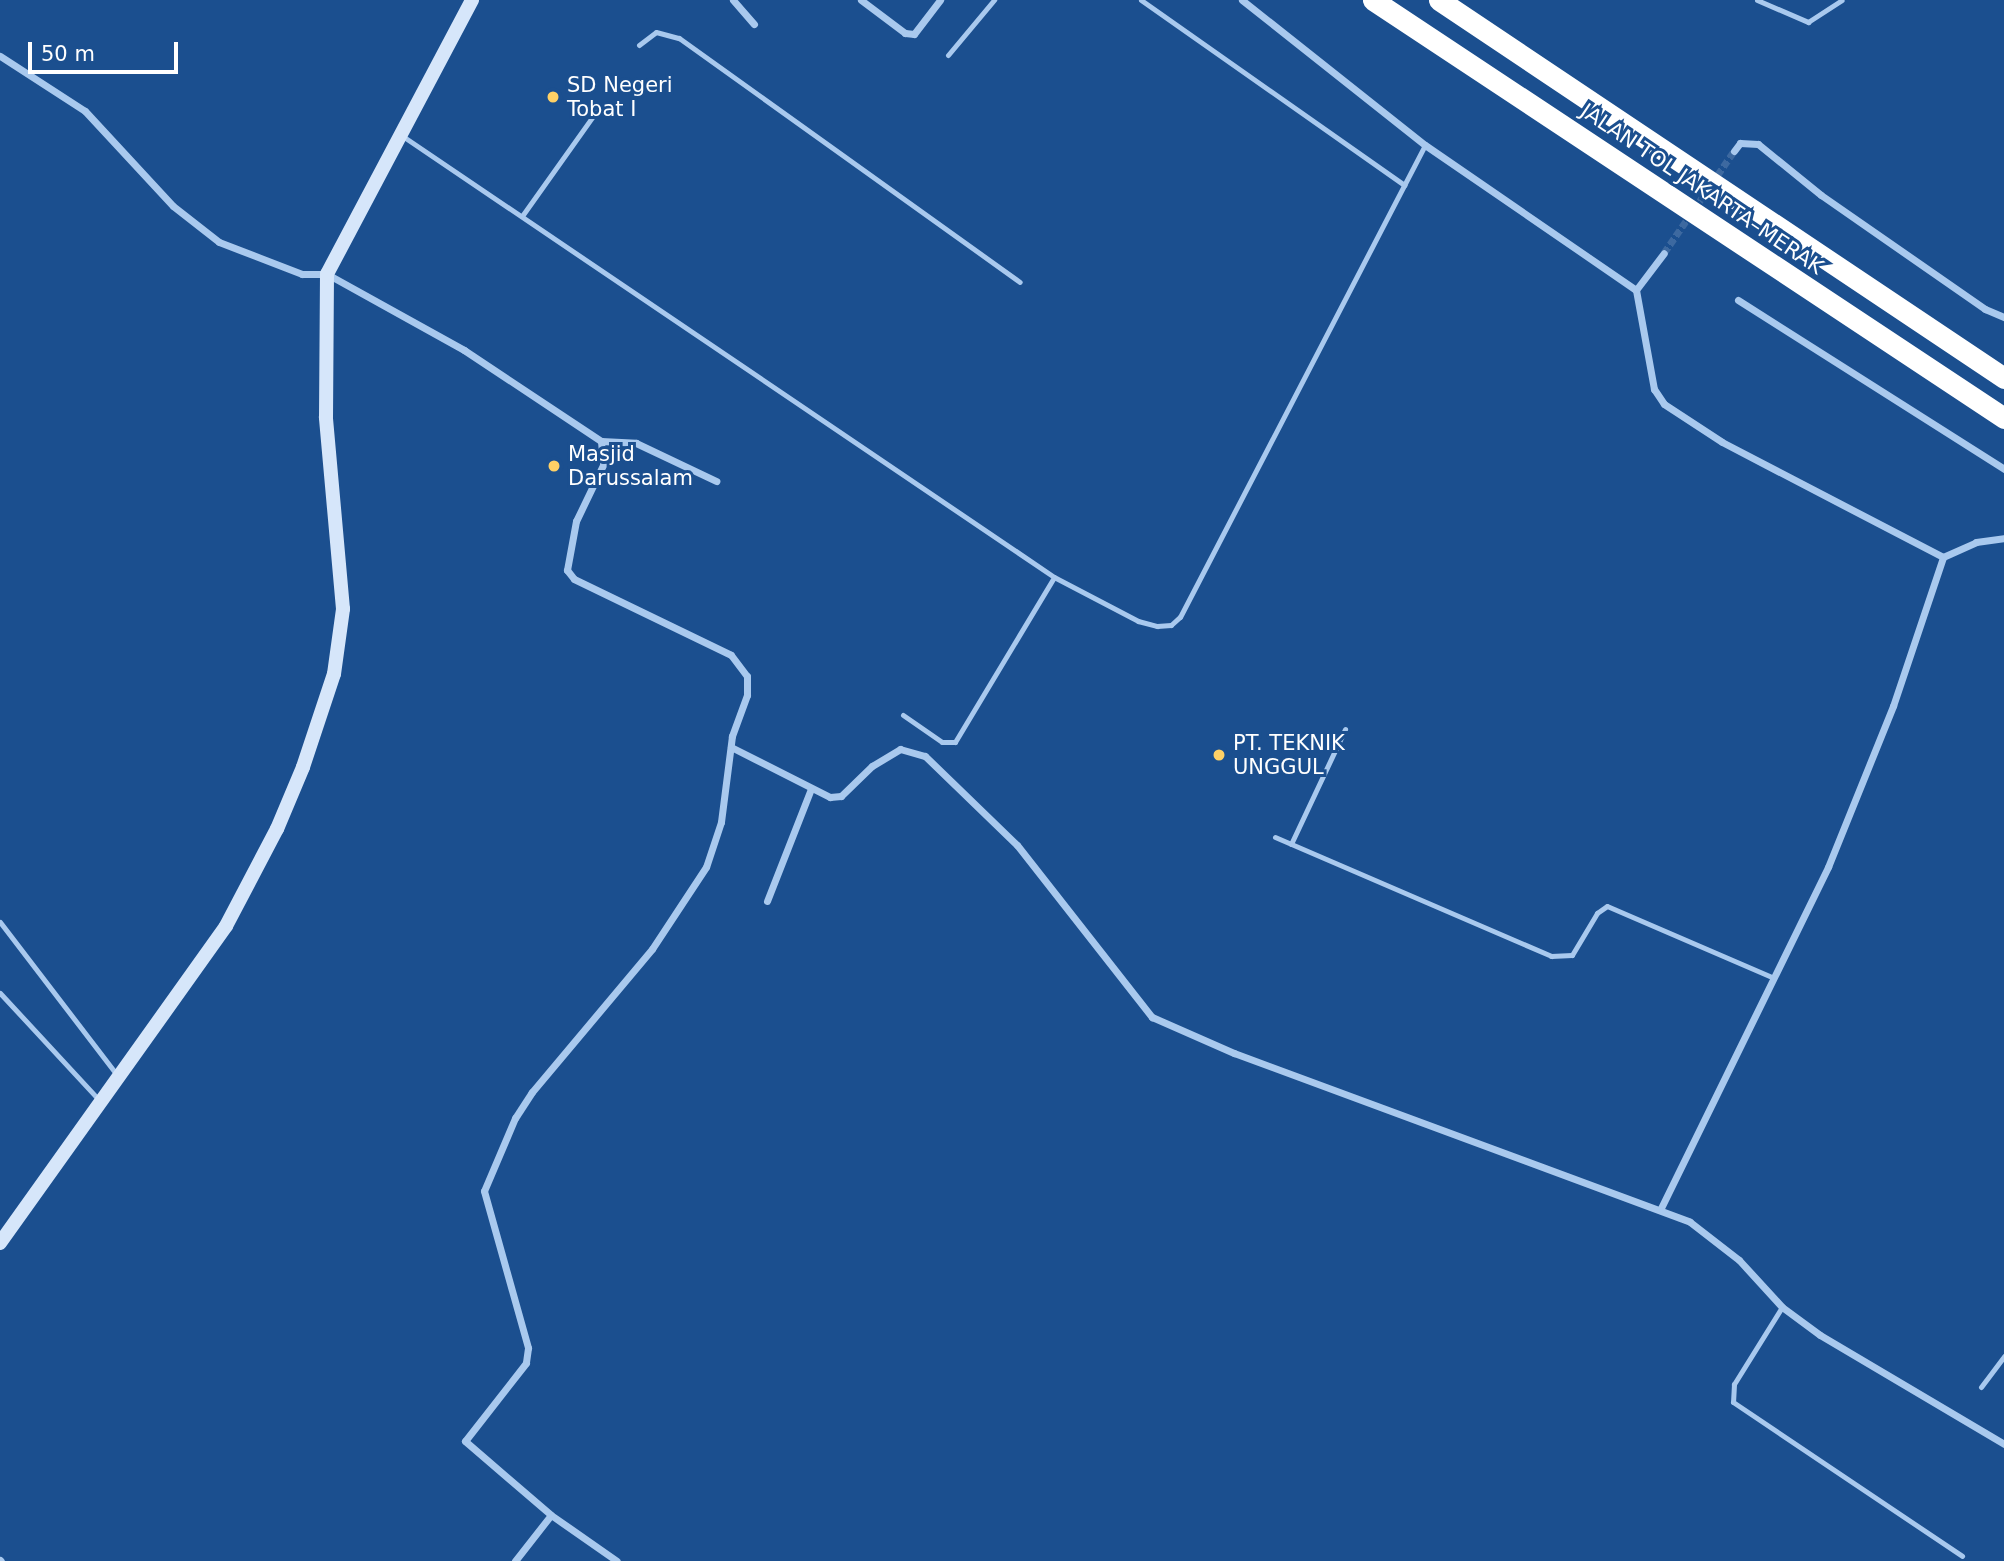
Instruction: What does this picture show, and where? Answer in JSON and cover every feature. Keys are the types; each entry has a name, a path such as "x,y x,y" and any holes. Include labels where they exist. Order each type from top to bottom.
{"highway":[{"name":"JALAN TOL JAKARTA–MERAK","path":"1373,0 2004,418"},
{"name":"JALAN TOL JAKARTA–MERAK","path":"1439,0 2004,378"}],"main road":[{"path":"0,1242 102,1103 226,926 257,870 303,767 334,674 344,590 326,417 327,274 399,133 472,0"}],"street":[{"path":"733,0 754,24"},
{"path":"861,0 905,33 914,34 940,0"},
{"path":"1242,0 1425,145 1636,290 1654,389 1664,404 1722,442 1943,557"},
{"path":"0,56 85,111 173,206 219,242 302,274 327,274 464,350 601,441 636,443 716,481"},
{"path":"1734,151 1740,143 1758,144 1821,195 1985,309 2004,317"},
{"path":"1636,290 1664,253"},
{"path":"1738,300 2004,470"},
{"path":"601,441 603,465 576,521 567,570 574,579 722,650 743,666 747,695 731,747 721,822 706,867 652,949 532,1092 486,1182 486,1202 528,1348 526,1363 465,1440 551,1515 617,1561"},
{"path":"1661,1208 1833,855 1894,706 1943,557 1976,542 2004,538"},
{"path":"731,747 830,797 841,796 891,753 900,749 925,756 1017,845 1152,1017 1234,1053 1661,1208 1719,1243 1782,1307 2004,1444"},
{"path":"767,901 811,789"},
{"path":"515,1561 551,1515"}],"lane":[{"path":"948,55 993,0"},
{"path":"1141,0 1404,185"},
{"path":"1757,0 1808,22 1842,0"},
{"path":"639,45 656,32 679,38 1020,282"},
{"path":"522,216 596,112"},
{"path":"399,133 1054,577 1138,621 1171,625 1180,617 1425,145"},
{"path":"903,715 942,742 955,742 1054,577"},
{"path":"1291,844 1345,729"},
{"path":"1275,837 1552,956 1572,955 1597,912 1607,906 1772,977"},
{"path":"0,922 118,1078"},
{"path":"0,993 102,1103"},
{"path":"1782,1307 1734,1384 1733,1402 1962,1556"},
{"path":"1981,1387 2004,1356"}],"tunnel":[{"path":"1664,253 1734,151"}],"place":[{"name":"SD Negeri Tobat I","path":"553,97"},
{"name":"Masjid Darussalam","path":"554,466"},
{"name":"PT. TEKNIK UNGGUL","path":"1219,755"}]}
